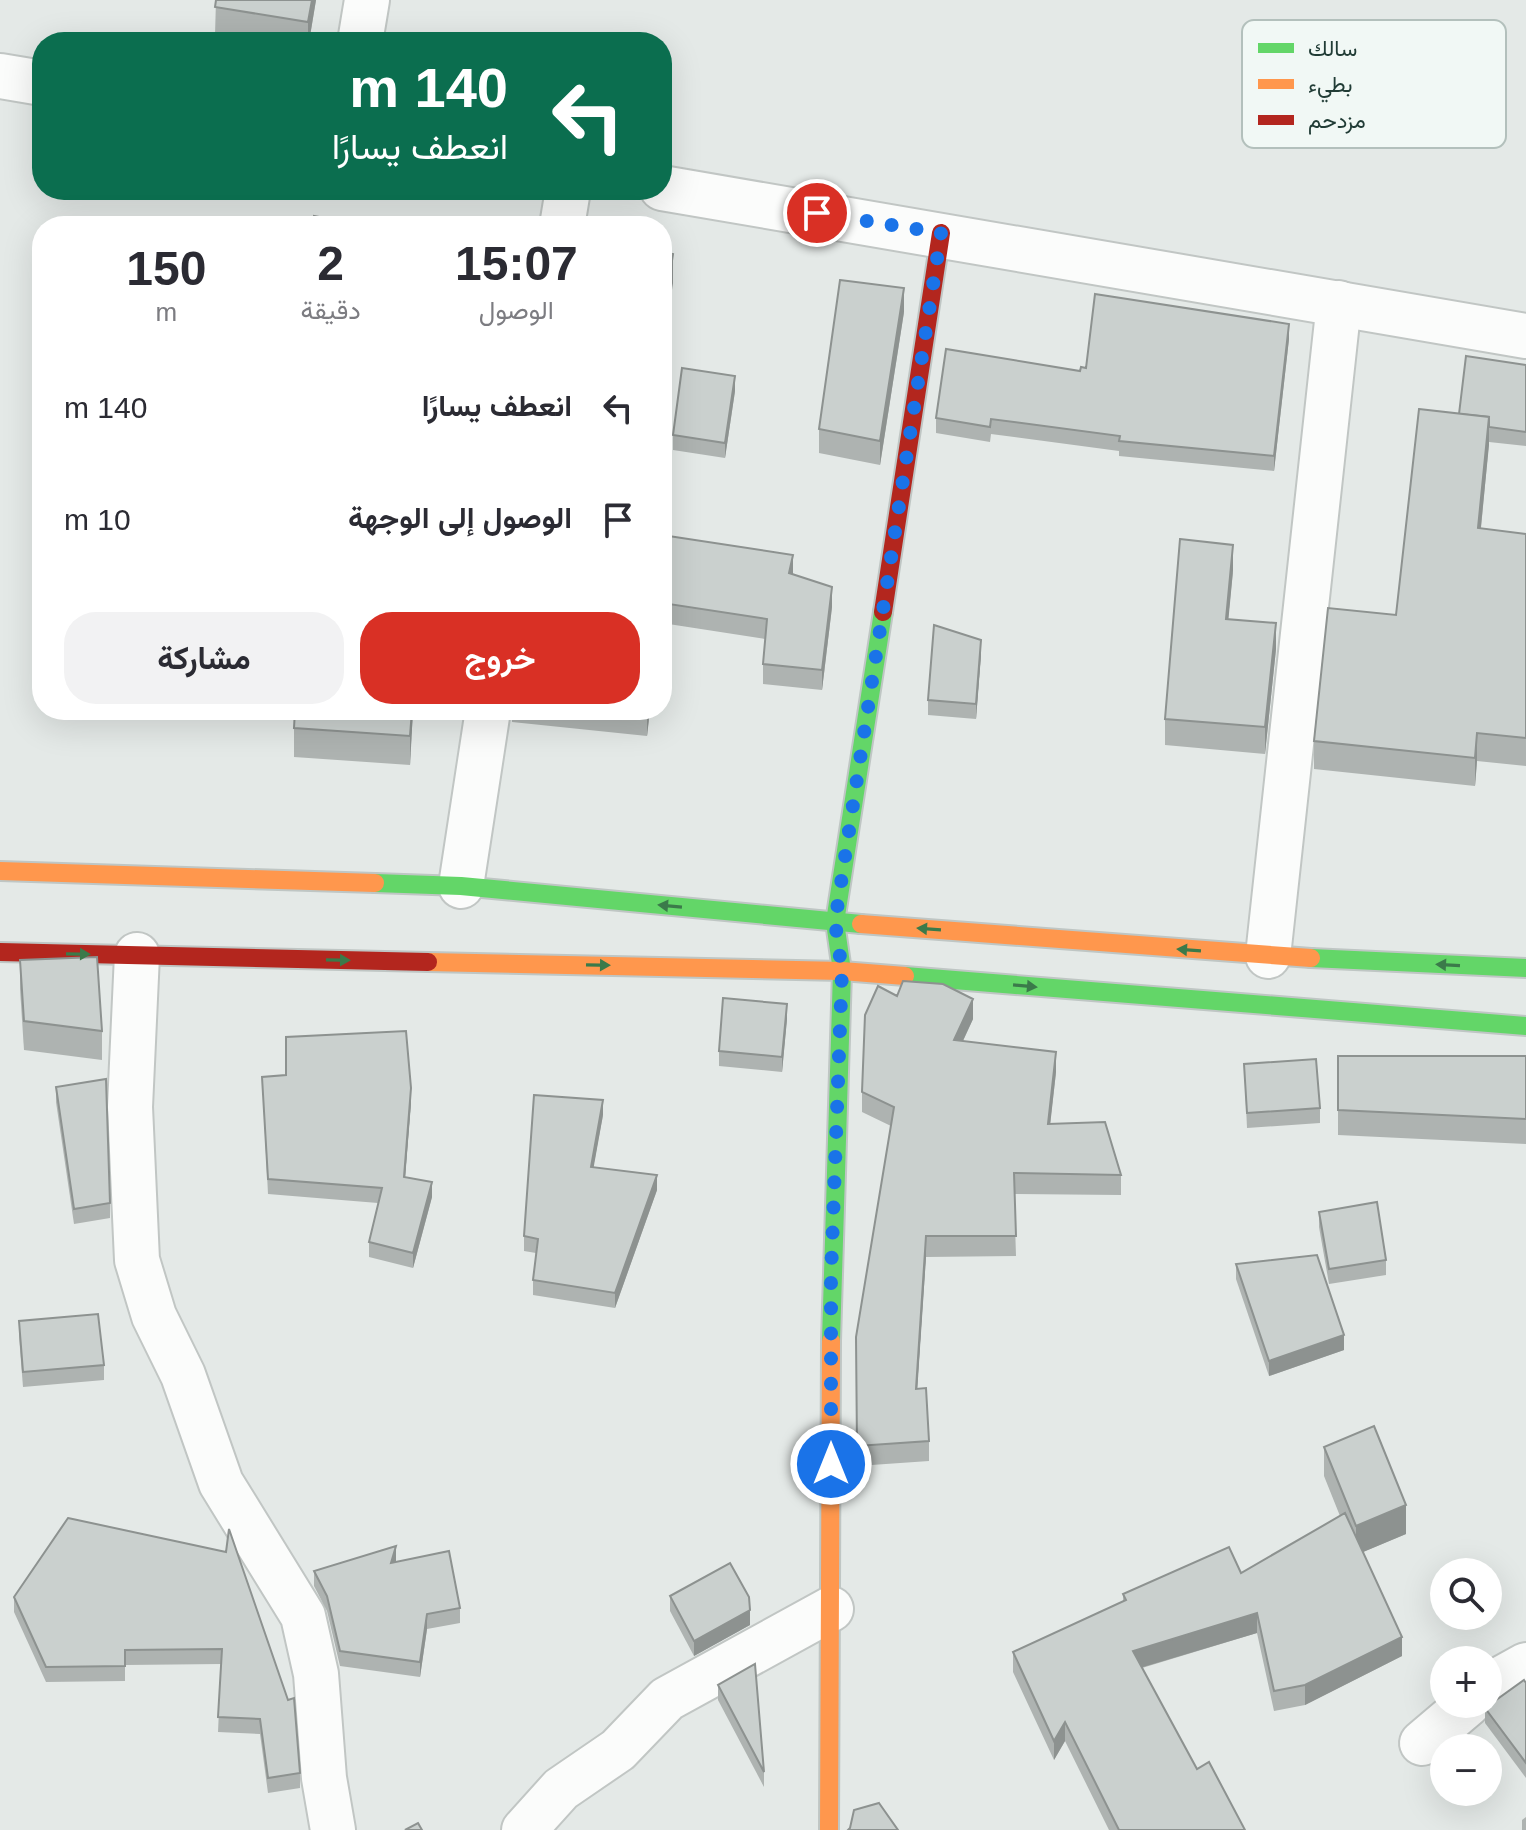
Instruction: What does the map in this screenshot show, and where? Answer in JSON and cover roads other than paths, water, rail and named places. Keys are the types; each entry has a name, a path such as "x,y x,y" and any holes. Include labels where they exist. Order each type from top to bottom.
{"main road":[{"path":"829,1830 831,1277 842,971 835,922 941,233"},
{"path":"0,871 461,886 835,922 1268,956 1526,968"},
{"path":"0,952 842,971 1526,1026"}],"street":[{"path":"362,32 367,0"},
{"path":"0,76 32,81"},
{"path":"672,190 941,233 1526,336"},
{"path":"1268,956 1339,303"},
{"path":"461,886 486,720"},
{"path":"137,955 130,1107 137,1260 154,1316 183,1375 221,1483 303,1616 316,1674 324,1778 333,1830"},
{"path":"524,1830 561,1789 618,1750 667,1699 831,1609"},
{"path":"1502,1678 1526,1665"},
{"path":"1422,1743 1451,1718"}]}
